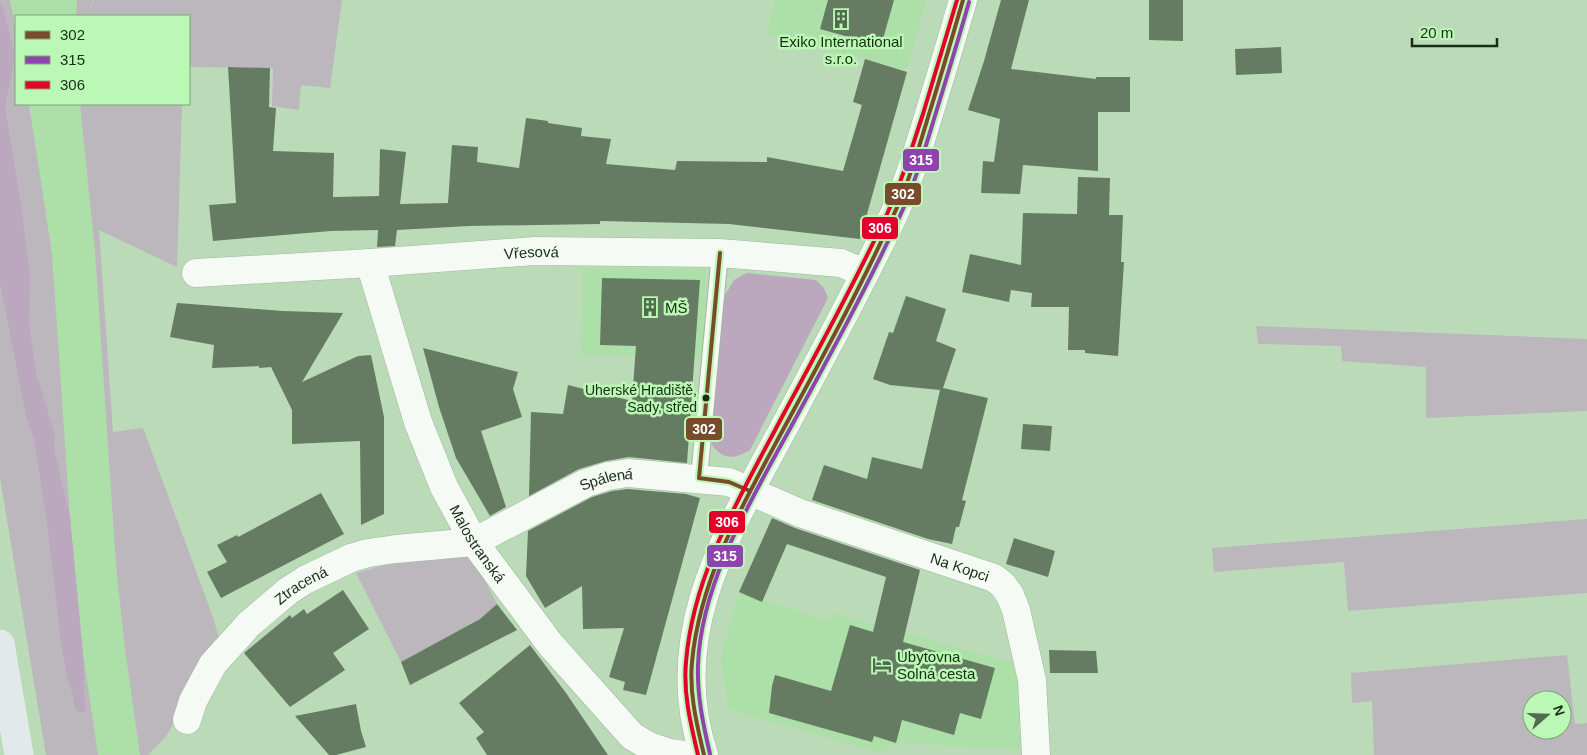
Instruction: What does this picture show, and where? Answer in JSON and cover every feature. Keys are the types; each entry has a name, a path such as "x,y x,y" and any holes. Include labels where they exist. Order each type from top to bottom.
{"main road":[{"path":"0,644 19,755"}],"street":[{"path":"695,754 692,654 698,613 713,566 725,539 888,227 907,183 964,0"},
{"name":"Vřesová","path":"196,273 370,264 535,251 720,253 841,263 864,273"},
{"name":"Malostranská","path":"370,264 418,422 444,487 474,542 550,644 632,736 649,746 669,753 695,754"},
{"name":"Spálená","path":"474,542 586,483 628,472 729,482 750,491"},
{"name":"Na Kopci","path":"750,491 800,513 986,574 1003,585 1010,595 1016,610 1032,680 1036,755"},
{"name":"Ztracená","path":"187,720 193,701 213,664 249,624 288,591 305,580 351,558 368,553 396,548 474,542"}],"lane":[{"path":"699,478 720,253"}],"shaded area":[{"path":"0,0 10,0 15,25 15,105 29,105 52,254 70,517 83,654 98,755 46,755 0,478"},
{"path":"10,0 77,0 76,15 15,15 15,25"},
{"path":"77,0 93,0 90,9 94,0 342,0 330,88 301,85 299,110 272,106 273,68 190,67 190,15 76,15"},
{"path":"775,0 927,0 906,70 767,34"},
{"path":"0,4 15,55 5,107 30,274 29,323 36,372 55,436 54,449 70,517 83,654 85,712 77,712 68,681 62,650 47,523 34,439 26,416 0,283"},
{"path":"29,105 80,105 95,251 116,565 125,649 140,755 98,755 83,654 62,413 52,254"},
{"path":"80,105 182,105 177,267 99,230 113,432 143,428 213,617 219,638 178,710 167,735 148,755 140,755 125,649 116,565 95,251"},
{"path":"582,268 706,269 703,356 581,356"},
{"path":"747,273 816,280 824,288 828,298 750,450 744,454 732,457 722,455 709,441 722,300 734,280"},
{"path":"1256,326 1587,339 1587,411 1426,418 1426,367 1342,361 1341,346 1258,344"},
{"path":"1587,519 1587,593 1348,611 1344,562 1214,572 1212,548"},
{"path":"463,554 476,563 497,604 480,619 401,662 356,573 419,556"},
{"path":"739,592 828,621 831,611 1021,665 1029,750 896,743 880,753 728,709 721,656"},
{"path":"1567,655 1571,690 1522,690 1522,740 1572,740 1572,698 1575,724 1587,723 1587,755 1374,755 1372,701 1352,703 1351,673"}],"building":[{"name":"Exiko International s.r.o.","path":"828,0 894,0 881,46 820,29"},
{"path":"1001,0 1029,0 1011,69 1096,79 1096,77 1130,77 1130,112 1098,112 1098,171 1023,165 1020,194 981,193 983,161 994,162 1000,119 968,110"},
{"path":"1149,0 1183,0 1183,41 1149,40"},
{"path":"1281,47 1282,73 1236,75 1235,49"},
{"path":"865,59 907,72 860,239 729,224 600,221 600,224 469,226 397,230 395,246 377,247 378,230 331,231 213,241 209,205 236,203 228,67 270,68 269,107 276,108 273,151 334,153 333,197 379,196 380,149 406,152 400,204 448,203 452,145 478,147 477,162 519,168 526,118 582,128 581,136 611,139 606,164 675,170 677,161 767,162 767,157 843,171 862,105 853,102"},
{"path":"1078,177 1110,178 1109,215 1123,215 1121,262 1124,262 1118,356 1085,353 1085,350 1068,350 1069,307 1031,307 1032,293 1011,290 1009,302 962,292 970,254 1021,265 1023,213 1077,214"},
{"path":"602,278 700,280 687,463 629,457 606,461 579,469 529,496 531,412 563,414 568,385 632,401 636,346 600,345"},
{"path":"906,296 946,309 936,341 956,349 943,388 988,398 962,500 966,501 952,544 928,539 812,500 824,465 867,479 872,457 922,469 940,390 890,385 873,379 889,332 893,333"},
{"path":"177,303 283,311 343,313 302,382 358,356 371,355 384,417 384,514 361,525 360,441 292,444 292,410 271,367 212,368 214,345 170,337"},
{"path":"423,348 518,372 513,389 522,417 481,431 506,507 490,516 456,458 439,407"},
{"path":"1023,424 1052,426 1050,451 1021,449"},
{"path":"628,489 686,494 700,498 646,695 623,690 625,682 609,677 624,628 583,629 582,586 545,608 526,576 528,531 592,497 612,491"},
{"path":"321,493 344,534 221,598 207,572 227,562 217,545 237,535 238,537"},
{"path":"772,518 795,528 920,570 903,642 995,668 981,719 960,713 954,735 902,720 896,743 874,736 872,742 769,713 775,675 831,691 850,625 873,632 886,577 787,544 762,602 739,592"},
{"path":"1014,538 1055,551 1048,577 1006,564"},
{"path":"343,590 369,629 333,653 345,670 290,707 244,653 290,615 292,618 304,609 307,614"},
{"path":"497,604 517,630 410,685 401,662 480,619"},
{"path":"530,645 566,693 608,755 487,755 476,738 484,732 459,703"},
{"path":"1049,650 1096,651 1098,673 1050,673"},
{"path":"356,704 366,747 336,755 329,755 295,716"}],"transit line":[{"name":"306","path":"698,755 690,721 685,674 690,629 698,597 721,535 735,505 849,291 892,202 923,114 957,0"},
{"name":"302","path":"704,755 696,721 691,674 697,631 704,600 714,570 739,512 855,295 899,202 917,152 963,0"},
{"name":"315","path":"710,754 703,721 698,676 701,634 708,602 731,540 874,271 904,206 922,156 969,2"},
{"name":"302","path":"720,253 699,478 729,482 750,491"}],"place":[{"name":"Exiko International s.r.o.","path":"841,19"},
{"name":"MŠ","path":"650,307"},
{"name":"Uherské Hradiště, Sady, střed","path":"706,398"},
{"name":"Ubytovna Solná cesta","path":"882,665"}]}
